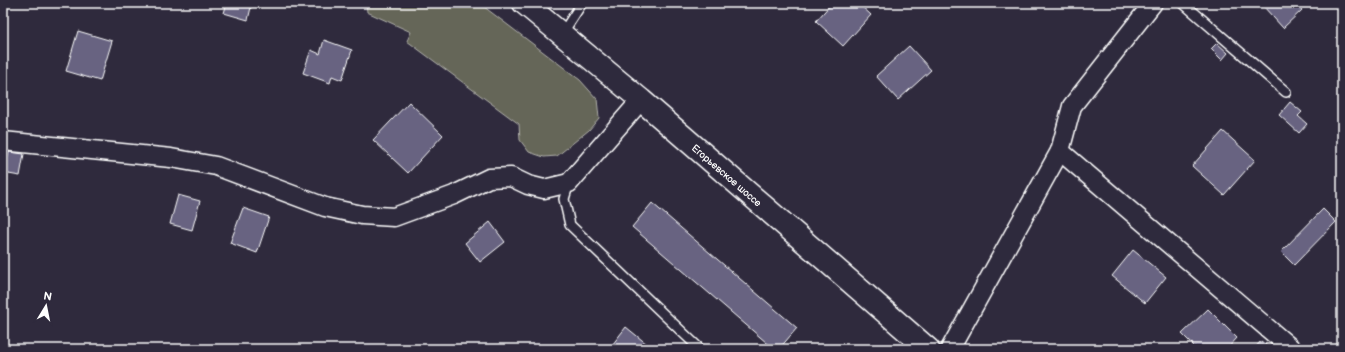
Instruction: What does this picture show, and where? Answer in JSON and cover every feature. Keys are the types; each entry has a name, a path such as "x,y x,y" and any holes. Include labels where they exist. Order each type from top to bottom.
{"main road":[{"name":"Егорьевское шоссе","path":"524,3 641,100 928,349"}],"street":[{"path":"950,349 1060,151 1072,106 1154,3"},
{"path":"3,141 164,157 216,166 325,207 362,215 394,217 454,195 488,178 511,177 528,185 544,189 568,183 641,100"},
{"path":"1060,151 1292,349"}],"lane":[{"path":"562,35 582,3"},
{"path":"1183,3 1286,92"},
{"path":"568,183 564,199 570,225 700,349"}],"green space":[{"path":"366,3 479,3 580,80 597,99 599,118 589,130 557,156 544,157 529,152 520,140 519,124 407,41 411,32 367,12"}],"building":[{"path":"227,3 252,3 248,20 224,13"},
{"path":"832,3 858,3 871,15 843,46 816,21"},
{"path":"1266,3 1296,3 1302,10 1283,28 1263,6"},
{"path":"78,31 112,41 100,81 66,71"},
{"path":"324,40 352,50 342,80 332,76 330,83 303,73 311,50 320,54"},
{"path":"1217,43 1228,53 1222,60 1211,49"},
{"path":"909,46 931,70 898,100 876,76"},
{"path":"409,102 443,135 408,173 373,140"},
{"path":"1290,102 1302,112 1298,116 1307,124 1299,133 1279,115"},
{"path":"1223,131 1255,160 1224,195 1192,166"},
{"path":"9,152 24,154 20,176 3,173 3,159 7,160"},
{"path":"178,195 200,201 192,230 170,224"},
{"path":"652,203 797,328 779,349 774,349 632,227"},
{"path":"243,208 269,217 257,253 230,243"},
{"path":"1323,209 1336,222 1294,265 1281,252"},
{"path":"490,222 505,242 480,262 465,243"},
{"path":"1133,250 1166,277 1145,303 1112,276"},
{"path":"1208,309 1237,338 1227,349 1197,349 1182,334"},
{"path":"626,327 653,349 609,349"},
{"path":"1261,341 1271,349 1254,349"}]}
